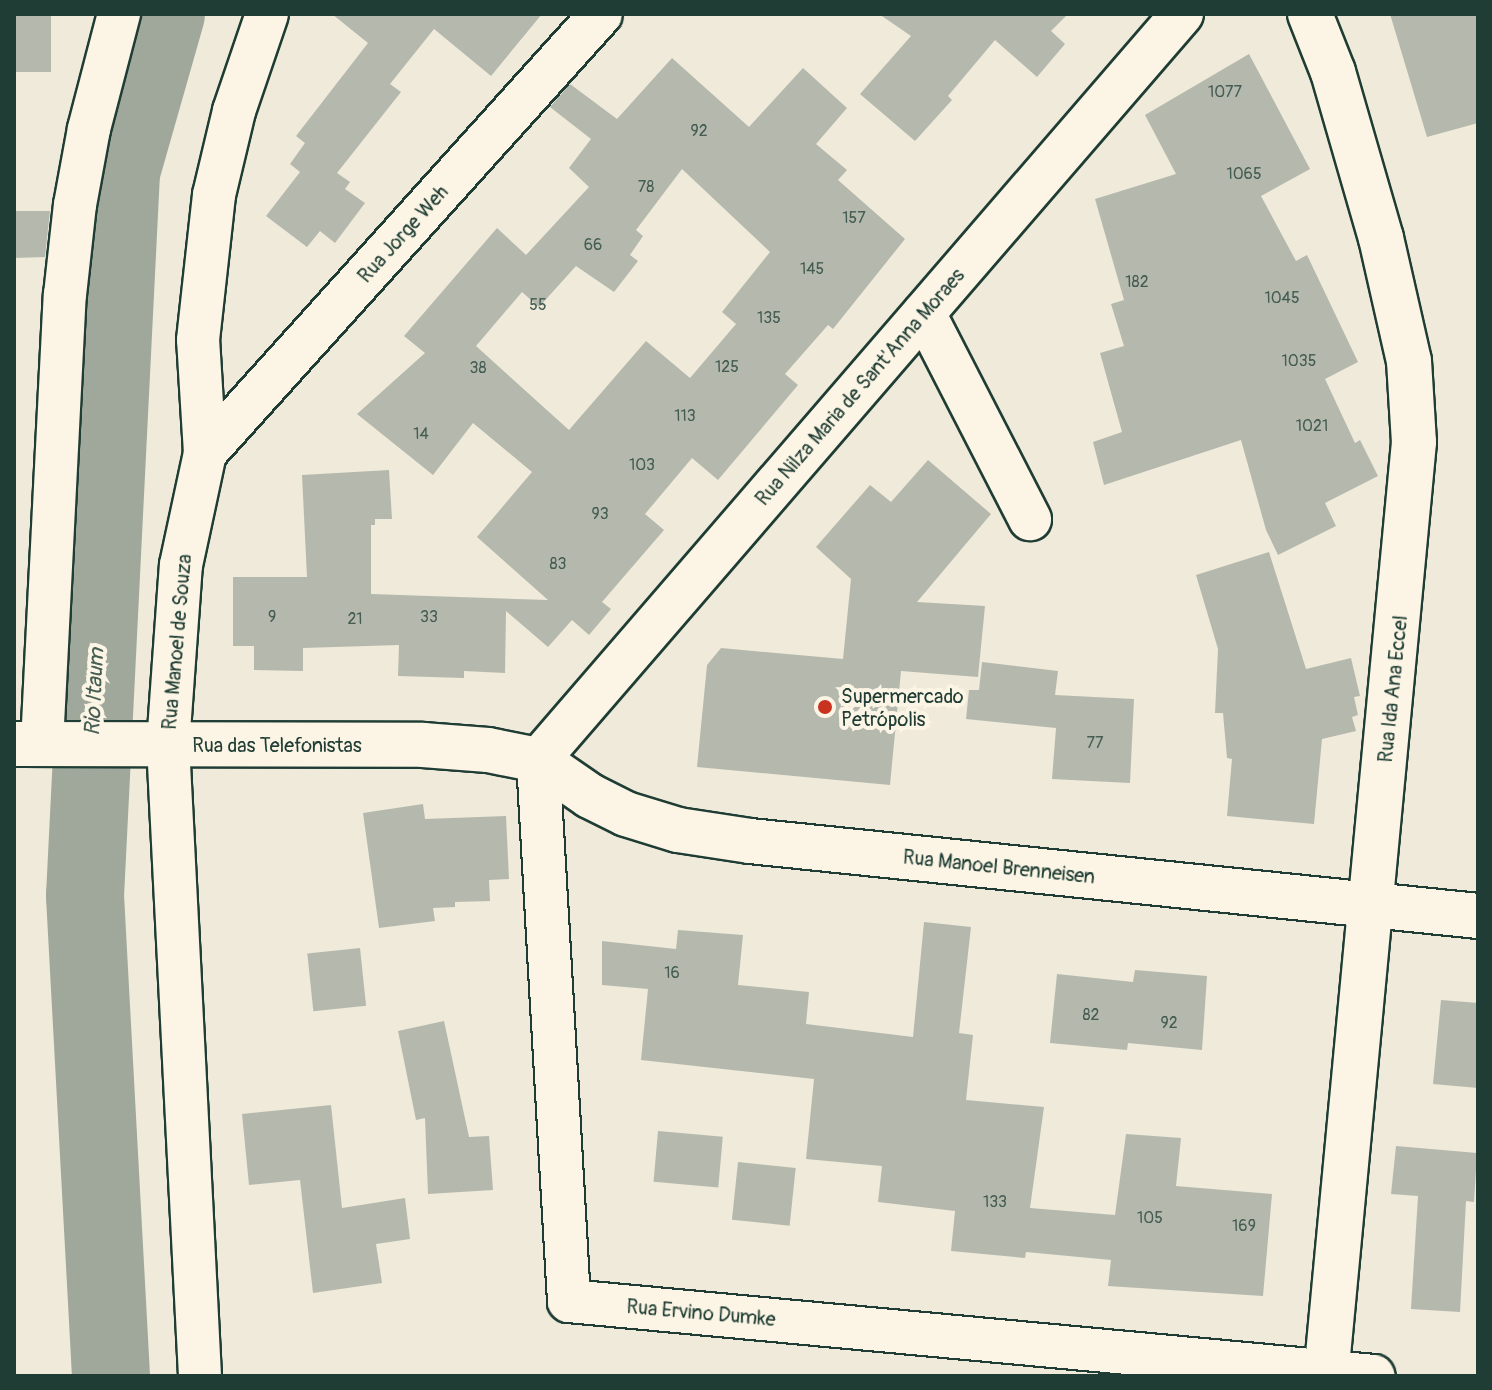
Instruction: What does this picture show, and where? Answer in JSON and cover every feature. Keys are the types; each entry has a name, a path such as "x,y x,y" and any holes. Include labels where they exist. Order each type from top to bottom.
{"street":[{"path":"41,744 65,295 75,205 89,129 119,14"},
{"name":"Rua Manoel de Souza","path":"200,1376 168,745 181,565 205,453 198,340 214,195 234,111 267,14"},
{"name":"Rua Jorge Weh","path":"205,453 601,14"},
{"name":"Rua Nilza Maria de Sant'Anna Moraes","path":"538,760 1182,14"},
{"name":"Rua Ida Ana Eccel","path":"1310,14 1333,72 1381,238 1410,374 1414,442 1410,511 1326,1374"},
{"path":"924,313 1030,519"},
{"name":"Rua das Telefonistas","path":"41,744 423,745 488,750 538,760"},
{"name":"Rua Manoel Brenneisen","path":"538,760 590,796 626,814 678,830 781,844 1478,916"},
{"name":"Rua Ervino Dumke","path":"538,760 569,1301 1326,1374 1374,1376"}],"building":[{"path":"14,14 51,14 51,72 14,72"},
{"path":"332,14 542,14 491,76 434,29 390,84 401,92 337,173 350,182 345,189 365,203 335,243 320,231 307,247 266,216 300,172 290,164 305,143 296,136 368,43"},
{"path":"879,14 1068,14 1051,31 1065,44 1037,77 995,40 948,96 952,100 915,141 860,94 911,36"},
{"path":"1390,14 1478,14 1478,123 1427,137"},
{"path":"1249,54 1310,169 1261,196 1296,261 1307,255 1358,362 1325,379 1355,443 1360,440 1378,476 1325,503 1336,526 1278,555 1266,530 1241,440 1104,485 1093,442 1122,432 1100,353 1124,346 1111,304 1124,300 1095,199 1176,174 1145,115"},
{"path":"672,58 749,127 803,68 847,108 816,144 847,170 838,180 905,239 833,329 828,325 785,374 798,385 718,480 692,458 645,514 664,530 602,602 611,609 589,635 572,620 548,647 506,611 505,673 464,671 464,678 398,676 399,645 303,648 303,671 254,670 254,646 233,646 233,577 307,577 302,475 389,470 392,519 375,519 375,525 371,525 371,594 548,600 477,537 532,472 473,423 433,475 357,414 425,353 404,336 497,228 526,255 589,187 569,168 591,139 550,107 570,84 617,119","holes":["682,169 770,252 722,312 736,324 690,378 646,341 569,430 476,346 522,292 539,307 576,266 614,292 638,261 630,255 643,236 636,230"]},
{"path":"14,211 50,211 45,257 14,258"},
{"path":"928,460 991,514 917,602 985,606 978,677 901,671 890,785 697,767 707,665 721,648 843,659 851,579 816,547 870,485 891,502"},
{"path":"1269,552 1306,669 1351,658 1360,696 1354,697 1358,715 1352,717 1356,731 1322,739 1314,824 1227,816 1232,759 1227,758 1223,713 1215,713 1218,649 1196,575"},
{"path":"982,662 1058,671 1055,695 1134,699 1130,783 1052,779 1056,728 966,719 969,690 979,690"},
{"path":"423,804 425,819 506,816 509,879 489,880 490,901 455,902 455,907 433,908 435,921 379,928 363,813"},
{"path":"924,922 971,927 959,1033 973,1035 966,1100 1044,1107 1030,1208 1115,1215 1126,1134 1181,1138 1176,1186 1272,1194 1263,1296 1108,1286 1111,1260 1026,1252 1025,1258 951,1251 955,1211 878,1202 882,1166 806,1159 814,1079 641,1060 648,989 602,985 602,941 676,949 678,930 743,935 738,985 809,992 806,1024 913,1037"},
{"path":"360,948 366,1006 313,1011 307,954"},
{"path":"1135,970 1207,976 1202,1050 1128,1043 1127,1050 1050,1043 1057,974 1133,982"},
{"path":"1441,1000 1478,1003 1478,1088 1433,1084"},
{"path":"444,1021 469,1137 489,1136 493,1190 428,1194 425,1118 416,1120 398,1031"},
{"path":"331,1105 342,1208 405,1198 410,1239 376,1244 382,1283 313,1293 300,1180 249,1185 242,1114"},
{"path":"658,1131 723,1137 718,1187 654,1182"},
{"path":"1396,1146 1477,1153 1474,1202 1466,1201 1460,1312 1411,1309 1418,1196 1391,1194"},
{"path":"738,1162 796,1168 790,1226 732,1220"}],"waterway":[{"name":"Rio Itaum","path":"111,1376 85,896 121,172 166,14"}],"place":[{"name":"Supermercado Petrópolis","path":"825,707"}]}
